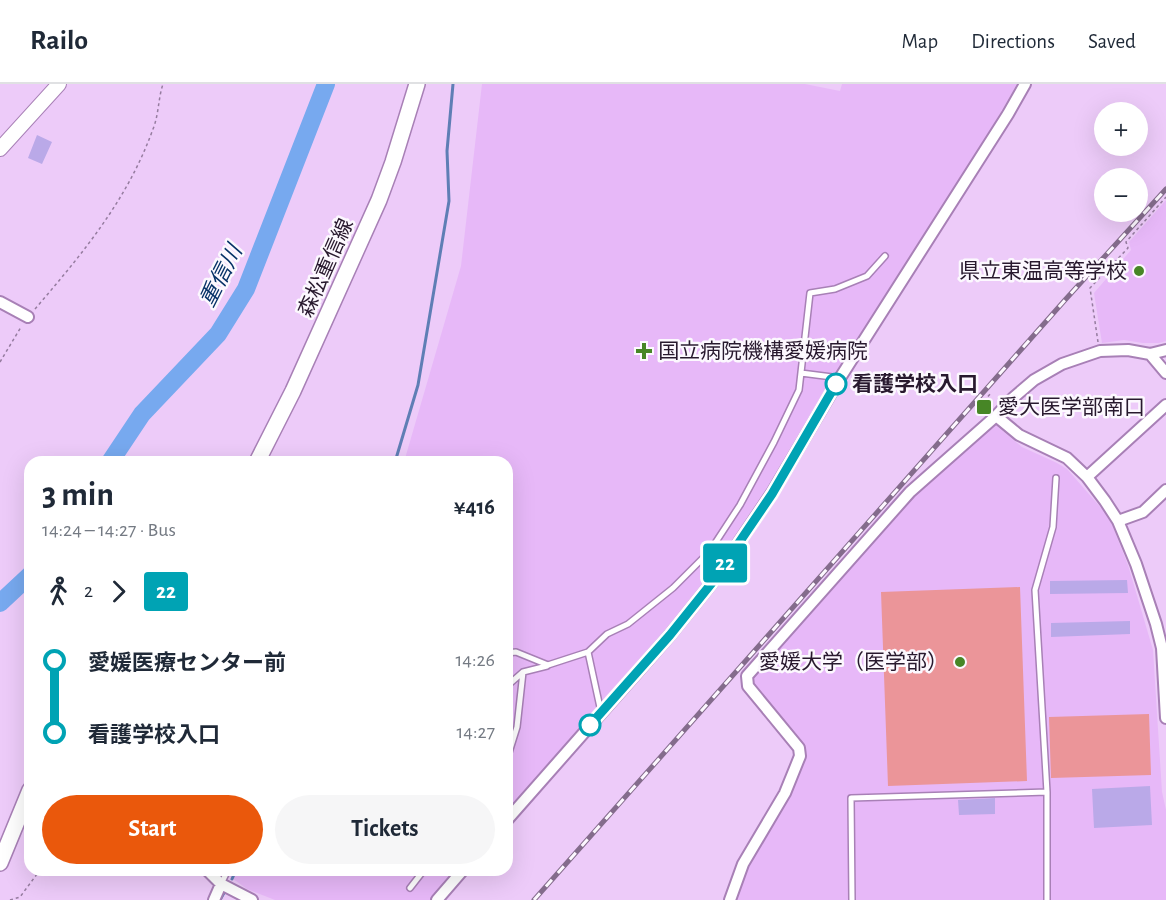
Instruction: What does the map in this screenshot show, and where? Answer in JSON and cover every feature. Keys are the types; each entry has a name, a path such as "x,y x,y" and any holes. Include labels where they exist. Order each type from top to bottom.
{"main road":[{"name":"森松重信線","path":"260,456 293,391 379,200 417,84"},
{"path":"0,863 24,805"}],"street":[{"path":"0,149 59,84"},
{"path":"513,813 670,635 711,584 772,494 840,378 1025,84"},
{"path":"0,302 28,317"},
{"path":"730,900 743,864 785,793 800,756 799,748 748,686 747,676 910,492 1034,380 1062,364 1100,351 1128,350 1150,354 1166,350"},
{"path":"1150,354 1166,373"},
{"path":"1086,477 1166,405"},
{"path":"996,416 1019,435 1067,458 1086,477 1118,520 1161,623 1166,718"},
{"path":"1118,520 1143,512 1164,495"},
{"path":"213,876 221,884 252,900"},
{"path":"437,900 458,876"},
{"path":"214,900 221,884"}],"lane":[{"path":"513,681 523,672 588,652 607,634 628,624 673,588 710,551 740,505 799,390 810,293 835,289 867,276 885,256"},
{"path":"801,373 840,378"},
{"path":"1047,900 1047,792 1035,590 1053,527 1056,478"},
{"path":"513,652 548,666"},
{"path":"588,652 602,712"},
{"path":"513,740 517,727 523,672"},
{"path":"852,900 851,798 1047,792"},
{"path":"221,884 225,876"},
{"path":"410,888 419,876"}],"path":[{"path":"0,362 28,317 86,249 118,202 138,165 153,129 163,84"},
{"path":"1100,351 1090,288 1128,248 1126,242 1166,197"},
{"path":"984,401 991,393"},
{"path":"10,900 20,897 36,876"}],"shaded area":[{"path":"482,84 805,84 840,91 842,84 1017,84 768,491 708,580 672,628 513,808 513,456 406,456 461,266"},
{"name":"県立東温高等学校","path":"1166,200 1166,341 1143,343 1124,340 1102,343 1094,293 1131,250 1129,242"},
{"name":"愛媛大学（医学部）","path":"992,422 1022,447 1067,469 1109,517 1128,565 1153,650 1162,792 1166,810 1166,900 734,900 748,863 782,811 804,759 806,748 752,686 754,675 914,494"},
{"path":"1020,587 1027,781 888,786 881,592"},
{"path":"1149,714 1151,775 1051,778 1049,717"},
{"path":"229,876 453,876 432,900 275,900 247,889"}],"building":[{"path":"37,135 52,142 42,164 28,158"},
{"path":"1127,580 1128,593 1050,594 1050,581"},
{"path":"1130,621 1130,634 1051,637 1051,623"},
{"path":"1150,786 1152,825 1094,828 1092,789"},
{"path":"995,798 995,814 959,815 958,800"}],"waterway":[{"name":"重信川","path":"114,456 142,414 218,334 246,289 326,84"},
{"path":"397,456 418,385 449,201 447,151 453,84"},
{"name":"重信川","path":"0,603 24,581"},
{"path":"220,900 225,891"}],"railway":[{"path":"534,900 1166,189"}],"bus line":[{"name":"22","path":"590,725 670,635 711,584 772,494 836,384"}],"place":[{"name":"県立東温高等学校","path":"1139,271"},
{"name":"国立病院機構愛媛病院","path":"644,351"},
{"name":"看護学校入口","path":"836,384"},
{"name":"愛大医学部南口","path":"984,407"},
{"name":"愛媛大学（医学部）","path":"960,662"}]}
